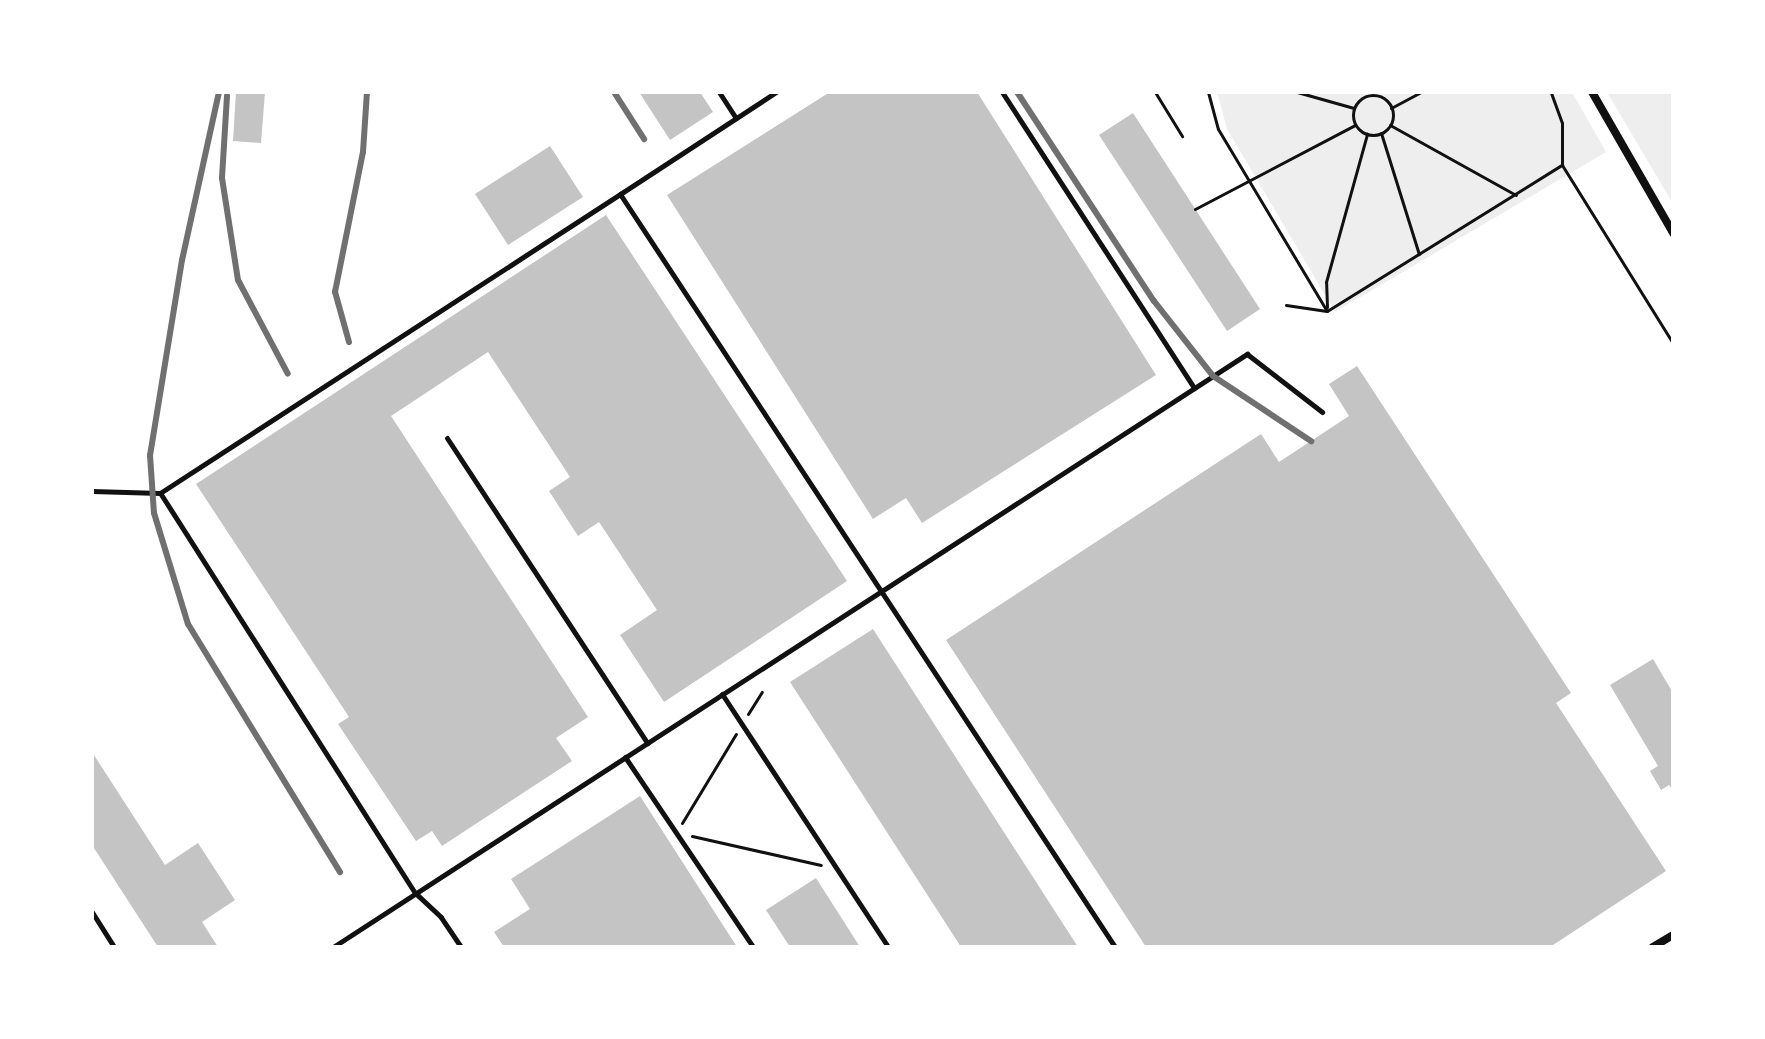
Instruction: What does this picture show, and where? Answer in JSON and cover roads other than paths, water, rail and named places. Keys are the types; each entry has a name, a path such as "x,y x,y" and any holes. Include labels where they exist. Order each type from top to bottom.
{"street":[{"path":"1592,92 1673,233"},
{"path":"1653,947 1673,935"}],"lane":[{"path":"719,92 736,118"},
{"path":"92,491 160,493 776,92"},
{"path":"1002,92 1194,388"},
{"path":"620,194 1115,947"},
{"path":"333,947 1247,354 1322,412"},
{"path":"447,438 647,743"},
{"path":"160,493 415,893 441,917 461,947"},
{"path":"722,694 888,947"},
{"path":"625,757 753,947"},
{"path":"92,912 114,947"}],"railway":[{"path":"219,92 182,260 150,455 154,513 188,624 340,872"},
{"path":"349,342 335,292 363,152 367,92"},
{"path":"614,92 644,139"},
{"path":"1017,92 1154,301 1213,376 1311,441"},
{"path":"227,96 222,178 238,280 288,374"}]}
